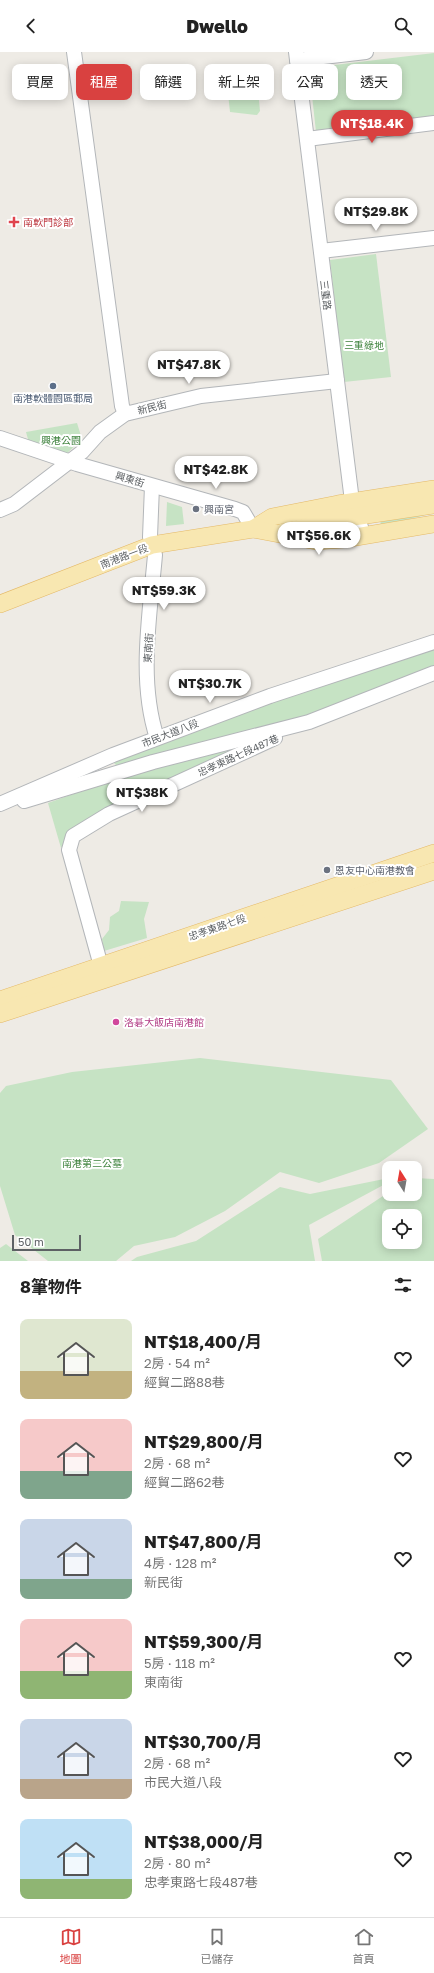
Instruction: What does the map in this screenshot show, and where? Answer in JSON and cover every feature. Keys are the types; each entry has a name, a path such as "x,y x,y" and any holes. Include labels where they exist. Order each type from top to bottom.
{"main road":[{"name":"南港路一段","path":"0,604 152,545 253,529 275,533 355,509 434,489"},
{"name":"南港路一段","path":"253,529 272,517 355,509 434,505"},
{"path":"275,533 316,541 364,536 434,524"},
{"name":"忠孝東路七段","path":"0,1000 434,853"},
{"name":"忠孝東路七段","path":"0,1014 434,871"}],"street":[{"path":"74,52 122,406 125,414"},
{"path":"297,56 366,52"},
{"name":"三重路","path":"297,56 337,381 355,509 364,536"},
{"path":"307,139 434,124"},
{"path":"321,251 434,238"},
{"name":"新民街","path":"0,510 14,504 68,461 82,452 100,432 125,414 201,396 337,381"},
{"name":"興東街","path":"0,438 68,461 152,486 203,499 243,512 253,529"},
{"name":"東南街","path":"152,486 150,524 152,545 155,555 147,669 150,712 157,738"},
{"name":"市民大道八段","path":"0,805 113,755 157,738 270,696 434,642"},
{"name":"市民大道八段","path":"0,805 36,798 117,773 309,722 434,673"},
{"name":"忠孝東路七段487巷","path":"101,966 69,850 73,836 109,814 309,722"},
{"path":"113,755 109,760 109,764 117,773"}],"green space":[{"path":"434,53 434,117 316,132 312,100 338,100 338,65"},
{"path":"229,100 259,100 260,111 257,115 230,112"},
{"name":"三重綠地","path":"376,254 391,377 344,382 330,260"},
{"name":"興港公園","path":"77,423 82,439 64,456 29,443 26,432"},
{"path":"167,502 182,507 184,524 166,526"},
{"path":"434,511 422,516 381,526 380,519"},
{"path":"434,648 434,668 301,717 120,765 116,765 113,762 254,709"},
{"path":"245,743 245,748 72,830 61,848 48,803 129,774"},
{"path":"121,901 149,902 144,919 147,938 104,951 102,939 109,930 110,917 119,911"},
{"name":"南港第二公墓","path":"200,1058 391,1080 428,1129 379,1163 319,1183 280,1172 225,1211 175,1237 134,1246 116,1261 48,1261 15,1235 0,1186 0,1093 6,1086 72,1072"},
{"path":"422,1178 434,1179 434,1261 322,1261 318,1239 382,1197 382,1201 422,1201"},
{"path":"382,1179 382,1186 309,1225 315,1261 131,1261 137,1257 196,1241 280,1187 310,1194"},
{"path":"6,1244 28,1261 0,1261 0,1248"}],"place":[{"name":"南軟門診部","path":"14,222"},
{"name":"南港軟體園區郵局","path":"53,386"},
{"name":"興南宮","path":"196,509"},
{"name":"恩友中心南港教會","path":"327,870"},
{"name":"洛碁大飯店南港館","path":"116,1022"}]}
